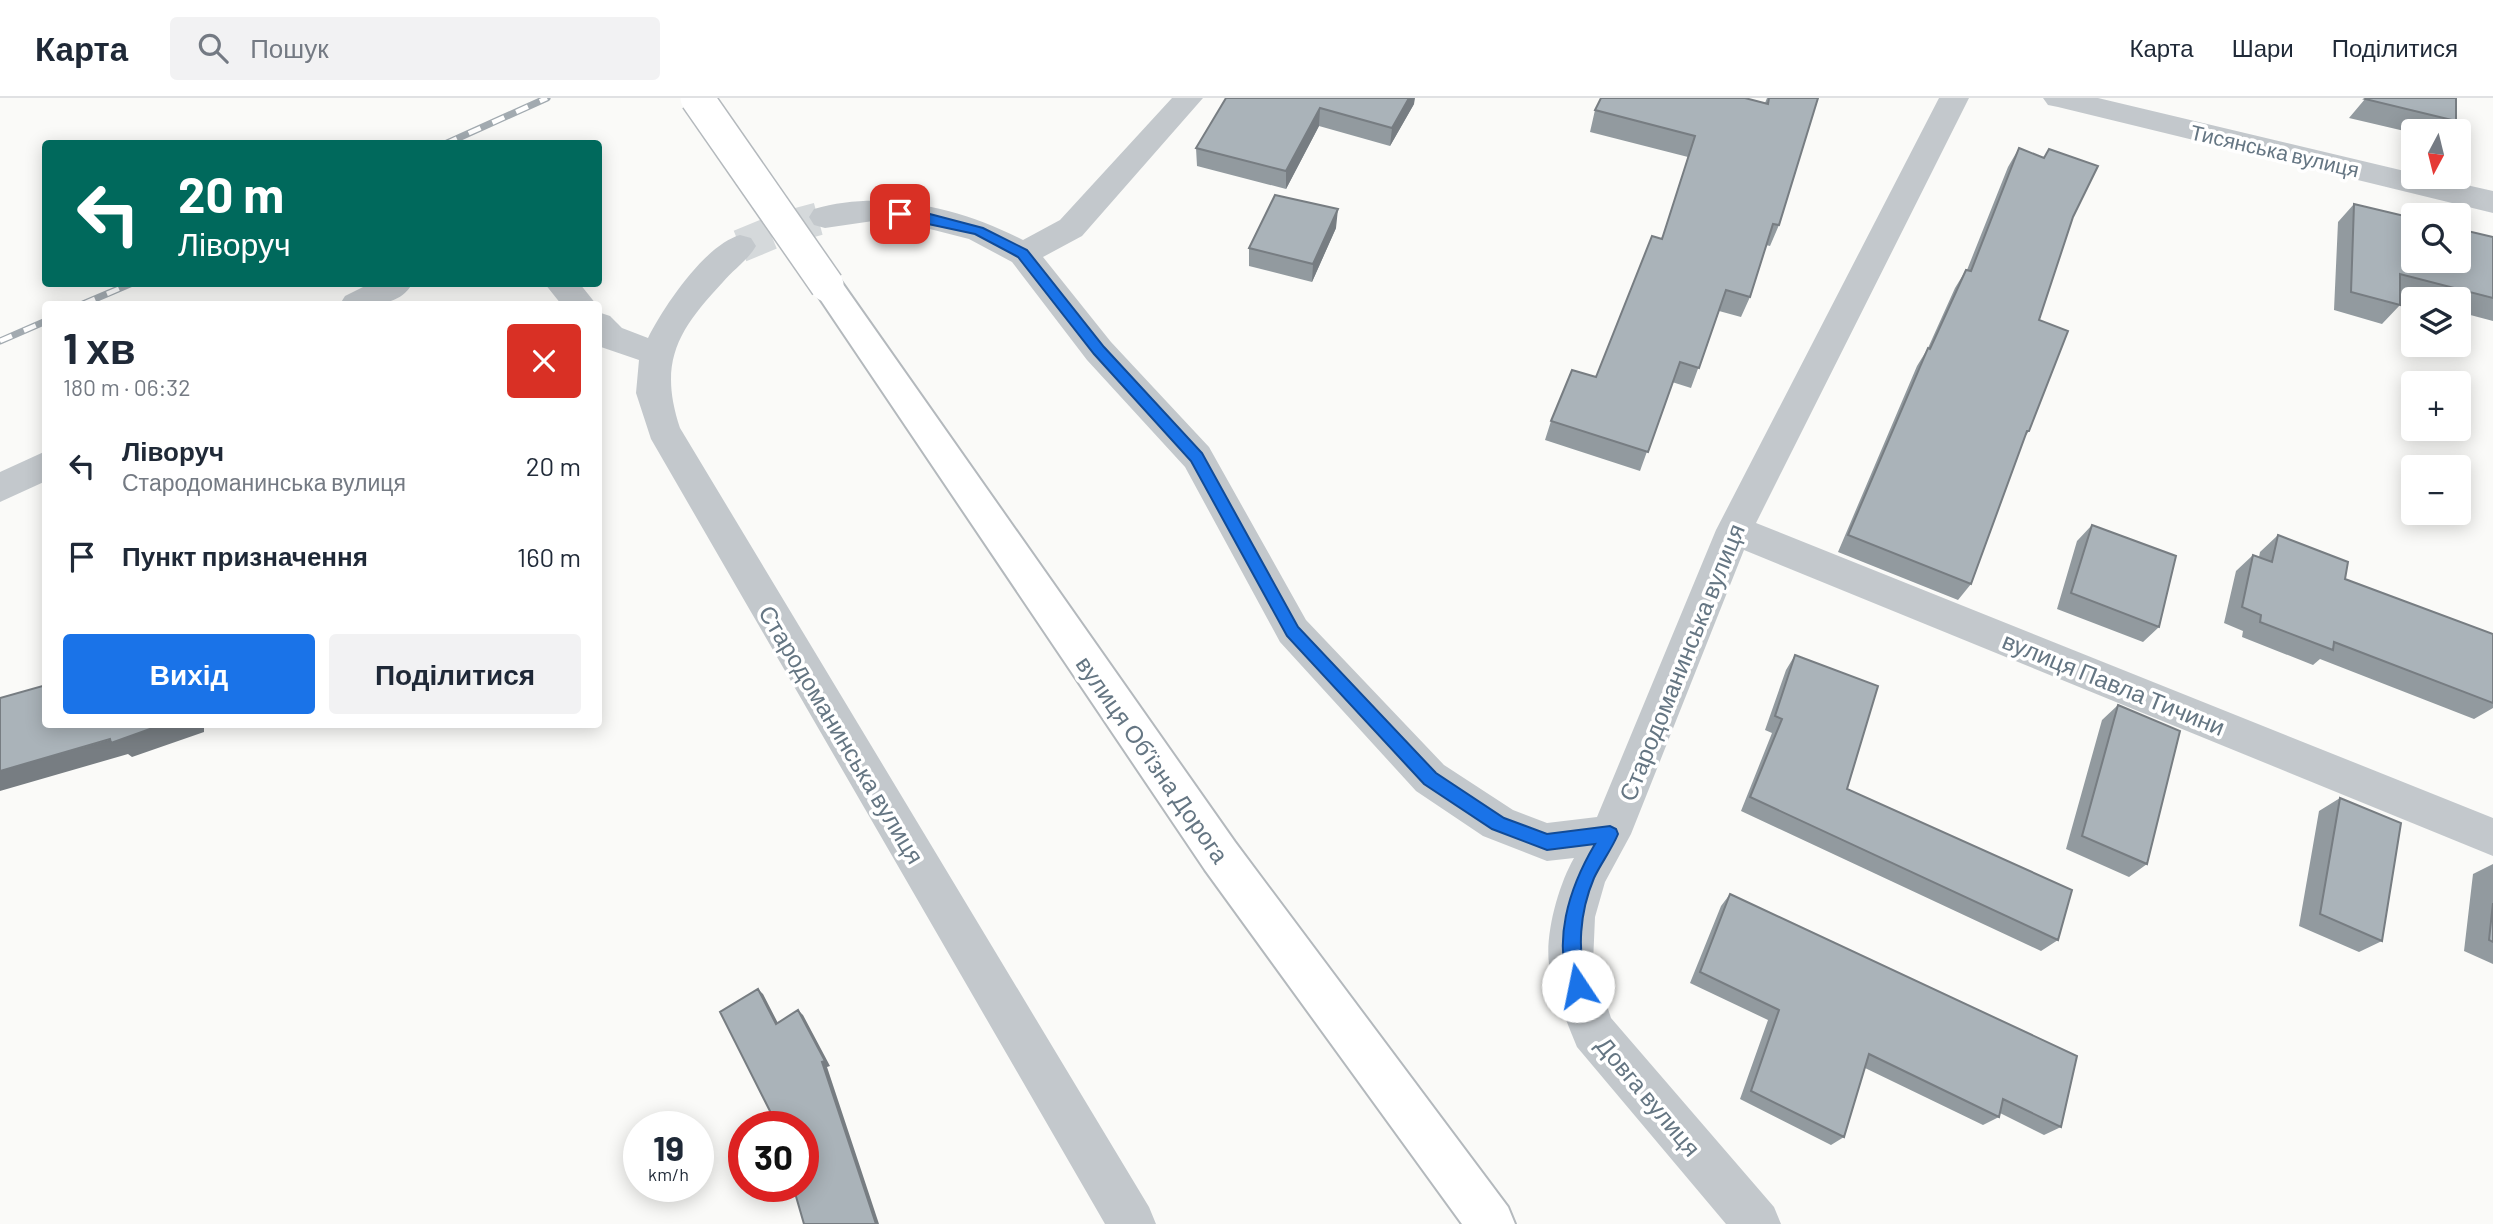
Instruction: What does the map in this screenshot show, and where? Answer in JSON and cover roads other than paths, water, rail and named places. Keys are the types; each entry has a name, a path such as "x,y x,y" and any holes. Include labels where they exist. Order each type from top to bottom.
{"highway":[{"name":"вулиця Обʼїзна Дорога","path":"697,98 1220,856 1491,1224"}],"street":[{"path":"1023,254 1071,228 1188,98"},
{"name":"Стародоманинська вулиця","path":"1610,834 1734,530 1954,98"},
{"name":"Тисянська вулиця","path":"2058,98 2493,202"},
{"path":"825,217 873,210 926,217 979,231 1023,254 1099,351 1196,457 1293,631 1430,778 1498,824 1547,842 1610,834"},
{"name":"Стародоманинська вулиця","path":"740,246 693,292 658,354 651,387 663,430 1132,1224"},
{"path":"362,301 390,287"},
{"path":"564,287 577,301"},
{"path":"602,328 610,337 658,354"},
{"path":"0,488 42,467"},
{"name":"вулиця Павла Тичини","path":"1734,530 2493,837"},
{"name":"Довга вулиця","path":"1610,834 1586,876 1574,917 1571,963 1593,1031 1757,1224"}],"tunnel":[{"path":"740,246 781,229 825,217"}],"railway":[{"path":"454,140 547,98"},
{"path":"90,301 123,287"},
{"path":"0,341 42,323"}]}
